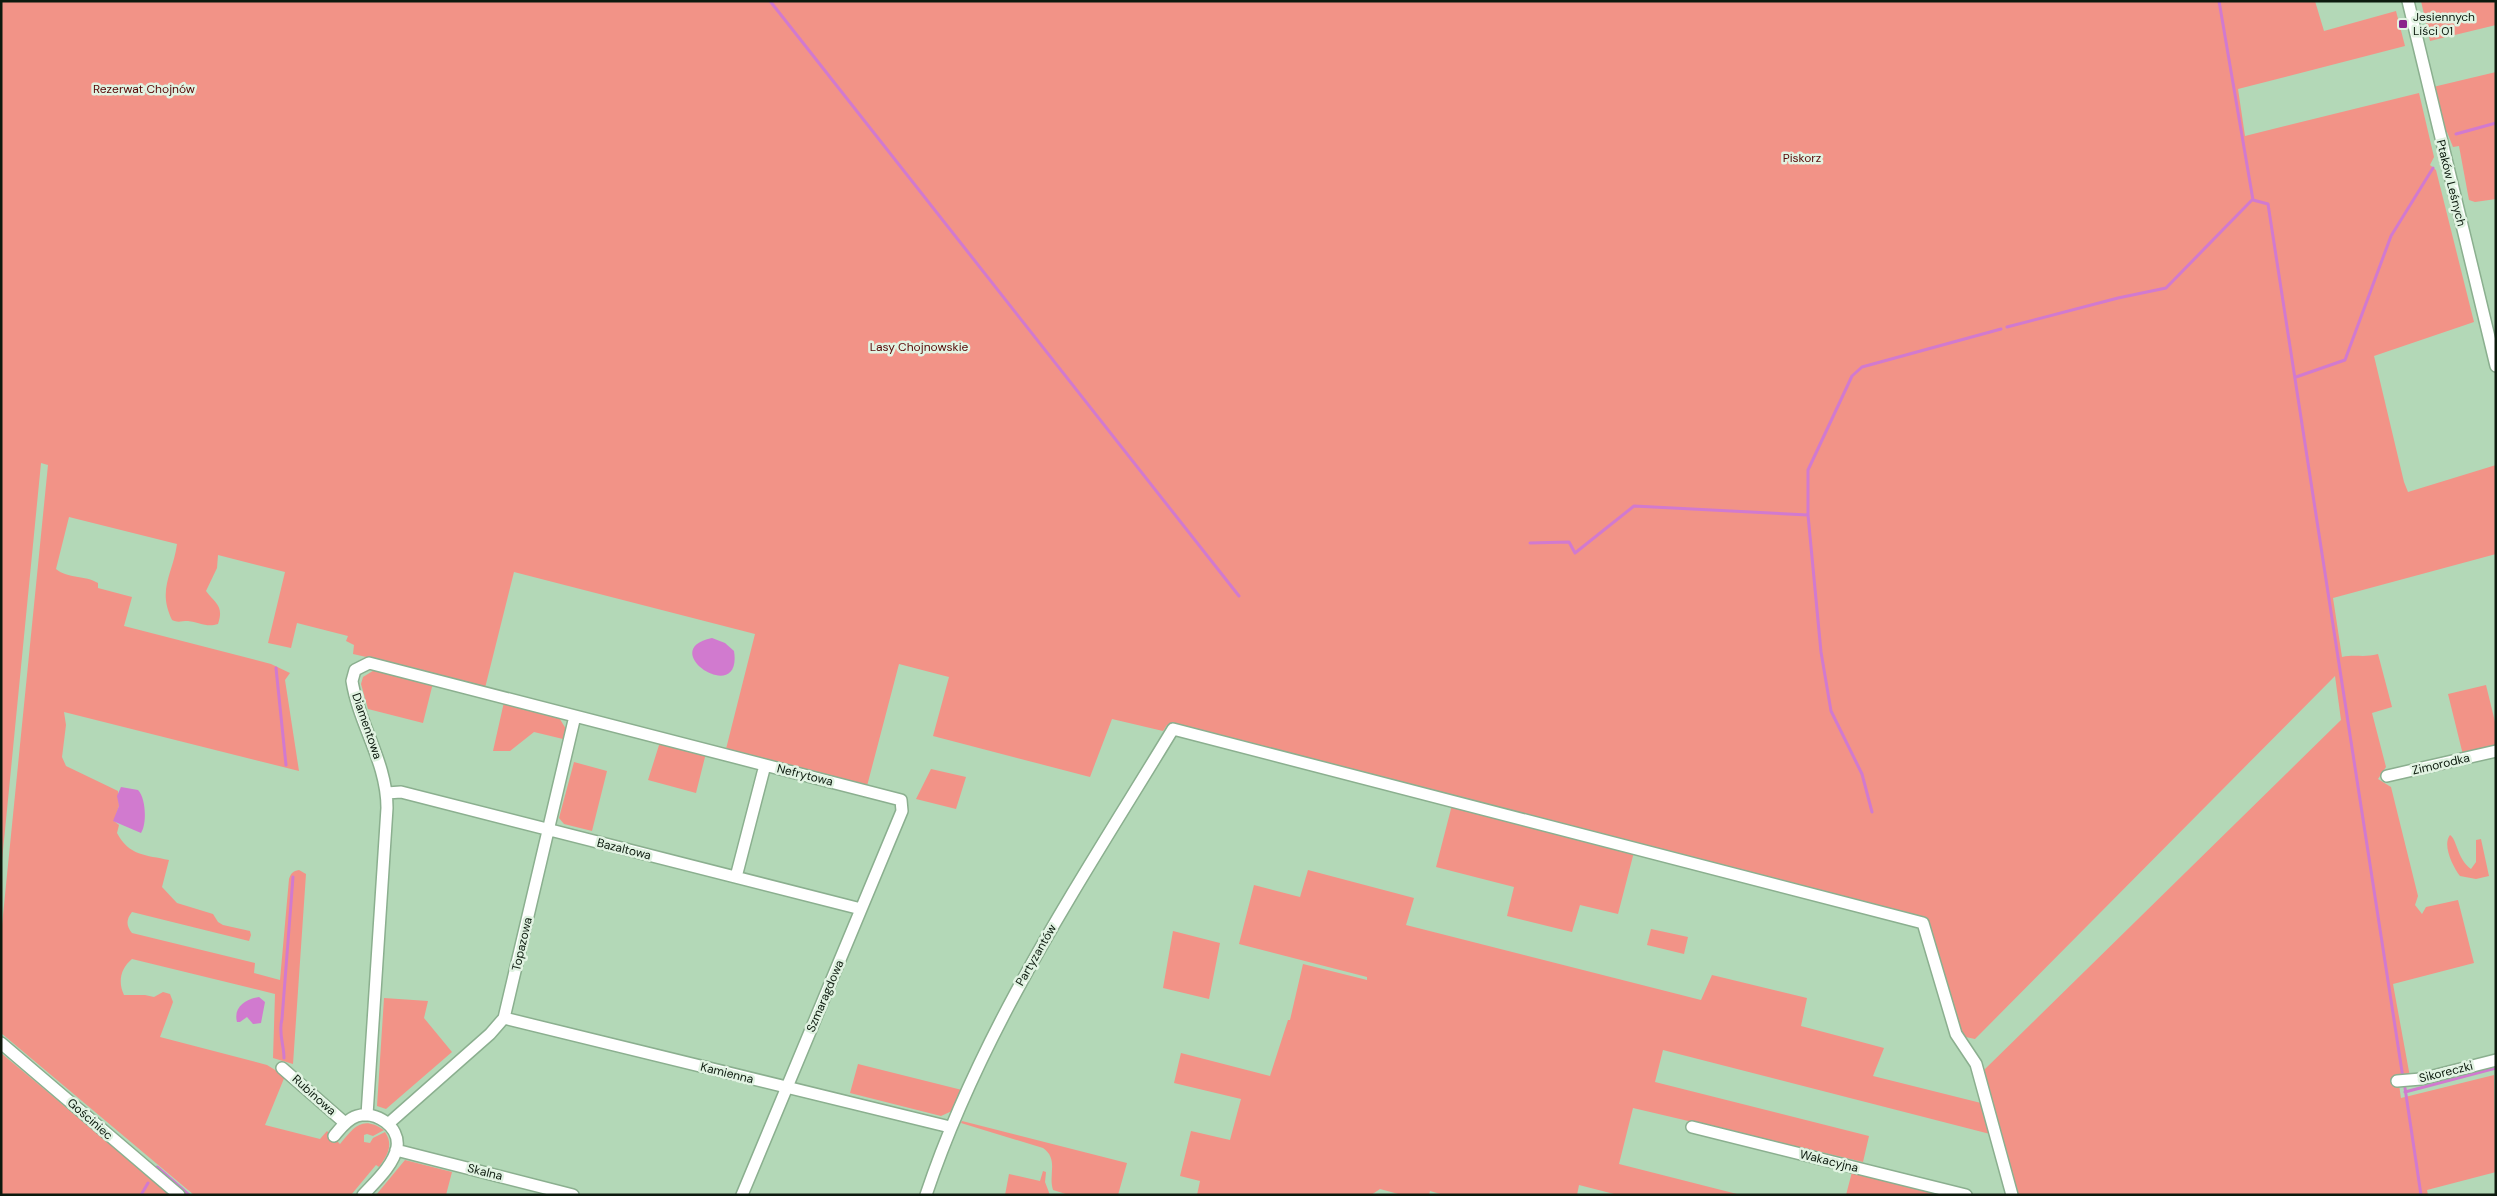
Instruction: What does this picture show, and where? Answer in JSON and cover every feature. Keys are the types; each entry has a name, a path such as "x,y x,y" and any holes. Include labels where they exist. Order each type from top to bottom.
{"street":[{"name":"Ptaków Leśnych","path":"2408,1 2496,366"},
{"name":"Diamentowa","path":"367,1115 387,793 381,767 353,687 355,670 365,664 376,664 765,765"},
{"name":"Topazowa","path":"388,1124 490,1034 504,1018 575,716"},
{"name":"Partyzantów","path":"926,1195 950,1127 1001,1018 1033,959 1173,729 1923,923 1956,1034 1976,1064 2012,1195"},
{"name":"Zimorodka","path":"2387,776 2496,751"},
{"name":"Nefrytowa","path":"736,877 765,765 899,798"},
{"name":"Bazaltowa","path":"387,793 401,792 861,909"},
{"name":"Szmaragdowa","path":"742,1195 902,810 903,804 899,798"},
{"name":"Kamienna","path":"504,1018 950,1127"},
{"name":"Gościniec","path":"1,1043 179,1195"},
{"name":"Sikoreczki","path":"2397,1081 2422,1079 2496,1060"},
{"name":"Rubinowa","path":"282,1068 345,1123"},
{"path":"334,1136 345,1123 357,1116 367,1115 379,1118 388,1124 396,1137 396,1150 387,1166 363,1195"},
{"name":"Wakacyjna","path":"1692,1127 1966,1195"},
{"name":"Skalna","path":"396,1150 573,1195"}],"green space":[{"name":"Lasy Chojnowskie","path":"1,1 2315,1 2324,31 2396,11 2405,46 2238,89 2245,136 2419,93 2434,157 2430,165 2436,170 2474,322 2374,356 2408,492 2496,465 2496,554 2333,598 2342,657 2378,654 2392,707 2372,713 2386,767 2378,779 2391,787 2418,896 2415,905 2422,914 2426,907 2458,900 2474,963 2393,984 2410,1077 2398,1078 2401,1098 2494,1075 2496,1172 2427,1190 2428,1195 2018,1195 1984,1070 2341,720 2335,676 1975,1039 1961,1036 1926,918 1167,725 1163,731 1112,719 1090,777 933,736 949,677 899,664 867,786 726,749 755,634 514,572 485,688 415,668 353,654 354,645 346,641 348,636 297,623 291,648 268,643 285,572 218,555 217,568 206,591 218,606 220,618 218,624 210,625 188,621 174,621 168,609 166,590 177,544 69,517 56,569 66,574 98,583 98,588 132,597 124,626 271,664 290,673 285,680 299,771 64,712 66,725 62,757 66,766 118,791 119,806 114,821 119,825 117,833 122,841 139,853 169,860 162,887 177,903 213,914 218,922 223,925 250,931 251,935 249,941 132,912 128,922 132,933 255,963 254,973 280,980 289,879 297,870 306,874 293,1064 273,1058 275,994 132,959 125,967 121,976 124,995 154,997 163,992 170,994 173,1002 160,1037 267,1065 285,1076 265,1125 320,1139 327,1131 340,1144 354,1128 364,1123 370,1123 384,1130 373,1136 364,1135 364,1142 370,1143 373,1138 385,1132 389,1141 387,1155 379,1167 376,1165 351,1195 194,1195 1,1033 1,935 48,465 41,463 1,871"},
{"path":"2421,1 2496,1 2496,25 2430,41"},
{"path":"2496,72 2496,199 2475,202 2469,200 2459,146 2453,147 2447,132 2444,132 2433,87"},
{"path":"376,669 433,683 423,723 368,709 361,684 363,677"},
{"path":"2486,685 2496,726 2496,747 2463,755 2448,694"},
{"path":"504,702 558,716 566,729 563,739 534,732 510,751 493,751"},
{"path":"660,742 706,753 696,793 648,780"},
{"path":"574,762 607,771 592,831 564,824 559,818"},
{"path":"931,769 966,777 956,809 916,799"},
{"path":"1452,805 1634,852 1618,914 1580,905 1572,932 1507,916 1514,887 1436,867"},
{"path":"2450,835 2466,865 2471,869 2476,862 2476,840 2481,839 2489,876 2476,879 2460,876 2454,867 2448,850 2447,844"},
{"path":"1308,870 1414,898 1406,925 1701,1000 1712,975 1807,998 1801,1026 1884,1048 1873,1076 1981,1103 1990,1134 1663,1050 1655,1082 1869,1136 1863,1162 1633,1108 1619,1164 1741,1195 1618,1195 1579,1185 1577,1195 1444,1195 1430,1191 1429,1195 1402,1195 1380,1189 1371,1195 1197,1195 1200,1181 1180,1176 1191,1131 1230,1140 1241,1099 1174,1083 1181,1053 1270,1076 1288,1020 1290,1020 1303,964 1367,980 1367,977 1239,944 1254,885 1300,897"},
{"path":"1651,929 1688,937 1684,954 1647,945"},
{"path":"1173,931 1220,943 1209,999 1163,988"},
{"path":"384,998 428,1001 424,1018 452,1052 386,1109 377,1106"},
{"path":"1,1053 171,1195 1,1195"},
{"path":"858,1064 962,1090 952,1111 941,1116 850,1093"},
{"path":"962,1121 1127,1163 1118,1195 1069,1195 1053,1190 1051,1157 1043,1148 961,1123"},
{"path":"405,1160 452,1172 446,1195 376,1195"},
{"path":"1043,1171 1046,1172 1045,1182 1050,1195 1005,1195 1009,1174 1040,1181"},
{"path":"1852,1172 1938,1194 1846,1195"}],"shaded area":[{"path":"712,638 725,643 734,651 733,667 726,675 716,675 705,670 696,662 692,653 697,644"},
{"path":"121,787 138,790 141,794 145,811 141,833 113,821 119,806 117,796"},
{"path":"259,997 265,1002 261,1023 253,1024 247,1017 237,1022 236,1017 239,1008 245,1002"}],"waterway":[{"path":"770,1 1239,596"},
{"path":"2219,1 2253,200 2268,204 2403,1078"},
{"path":"2456,134 2496,123"},
{"path":"2296,377 2345,360 2391,236 2433,168"},
{"path":"2007,327 2118,298 2166,288 2252,200"},
{"path":"1872,812 1862,774 1831,711 1821,652 1808,515 1808,470 1852,376 1862,367 2001,329"},
{"path":"1530,543 1569,542 1575,553 1634,506 1808,515"},
{"path":"276,668 286,765"},
{"path":"284,1058 281,1029 293,877"},
{"path":"2405,1092 2496,1068"},
{"path":"2405,1088 2421,1195"},
{"path":"157,1167 189,1195"},
{"path":"141,1195 148,1183"}],"place":[{"name":"Jesiennych Liści 01","path":"2403,24"}],"park label":[{"name":"Rezerwat Chojnów","path":"144,89"},
{"name":"Piskorz","path":"1802,158"}]}
